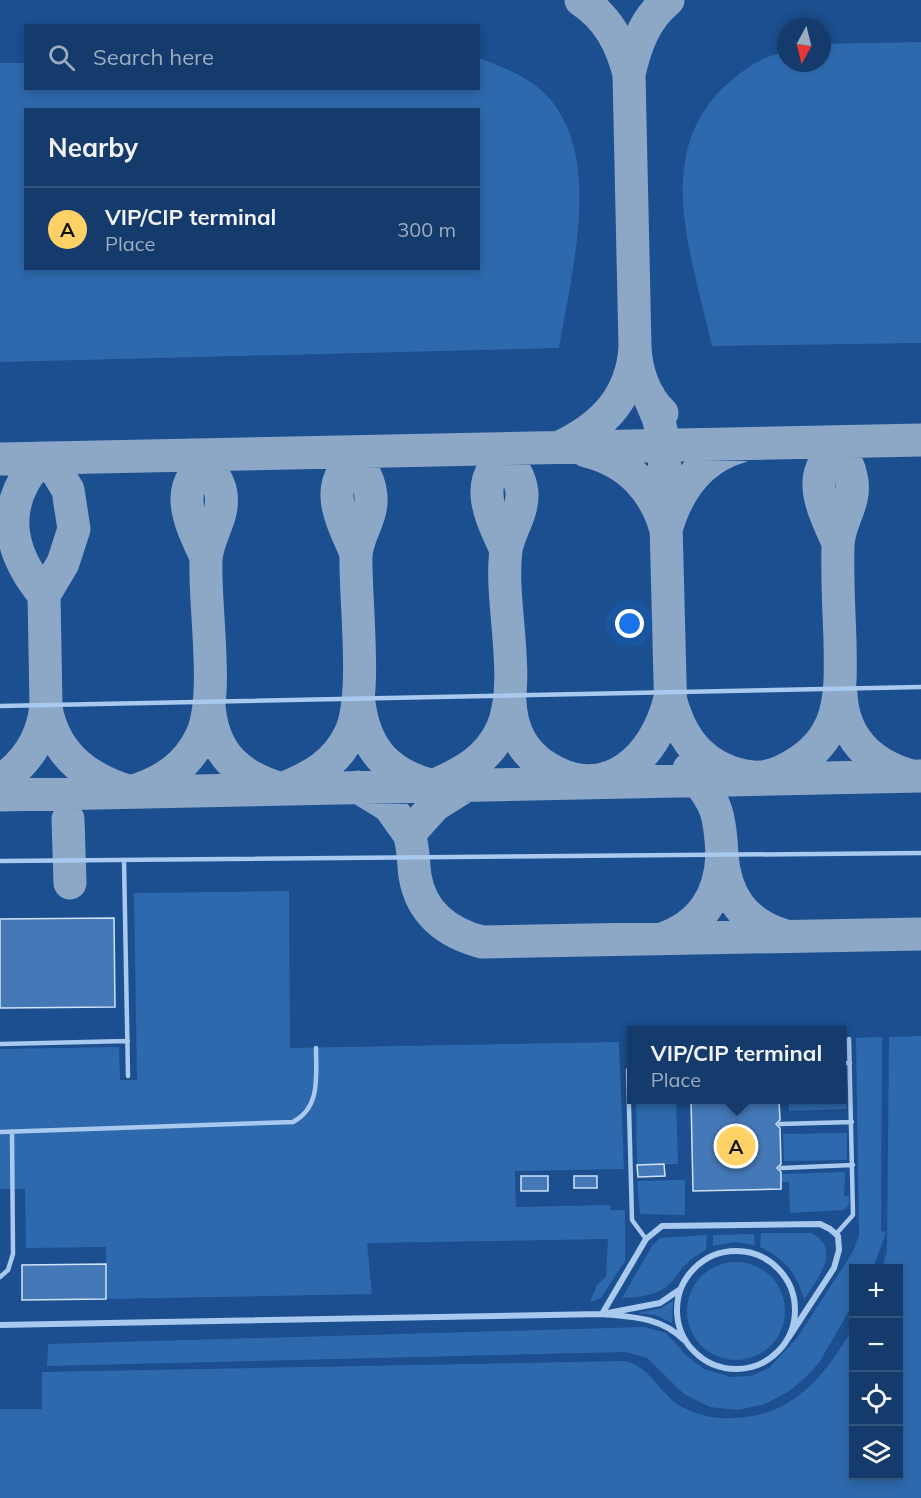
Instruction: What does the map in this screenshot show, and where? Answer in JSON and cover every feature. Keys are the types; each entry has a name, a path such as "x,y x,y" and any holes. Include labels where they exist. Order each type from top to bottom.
{"street":[{"path":"0,1325 602,1314 656,1322 672,1329 706,1361 735,1369 762,1363 778,1352 834,1268 839,1245 836,1234 823,1225 809,1222 668,1224 658,1227 646,1239 602,1314"},
{"path":"684,1340 676,1310 679,1290 689,1272 714,1254 745,1251 763,1257 778,1268 793,1292 795,1319 789,1337"},
{"path":"602,1314 660,1303 679,1290"}],"lane":[{"path":"0,706 921,687"},
{"path":"0,861 921,853"},
{"path":"124,860 128,1076"},
{"path":"836,1234 853,1215 849,1039"},
{"path":"0,1044 128,1041"},
{"path":"0,1132 293,1122 306,1114 314,1100 316,1048"},
{"path":"629,1104 632,1220 646,1239"},
{"path":"780,1124 852,1122"},
{"path":"0,1277 8,1270 13,1254 12,1132"},
{"path":"781,1168 853,1165"}],"shaded area":[{"path":"921,42 921,343 712,346 696,280 684,212 683,178 688,146 701,116 723,88 752,65 777,54 777,72 831,72 831,44"},
{"path":"480,58 511,71 540,89 561,114 573,144 579,177 576,248 559,348 0,362 0,63 24,63 24,90 480,90"},
{"path":"289,891 290,1048 619,1042 624,1169 515,1171 516,1207 610,1205 610,1210 625,1210 625,1261 601,1298 590,1302 597,1285 606,1277 608,1239 367,1243 372,1294 106,1299 106,1247 26,1248 25,1189 0,1189 0,1049 119,1047 120,1080 137,1080 134,893"},
{"path":"921,1036 921,1498 0,1498 0,1409 42,1409 42,1372 625,1361 642,1369 680,1406 705,1416 733,1418 754,1416 790,1401 819,1377 849,1334 849,1480 903,1480 903,1264 883,1264 887,1251 889,1037"},
{"path":"882,1037 881,1231 886,1232 874,1264 849,1264 849,1311 820,1361 791,1390 765,1404 738,1410 710,1407 684,1394 647,1358 626,1352 47,1366 48,1344 645,1327 666,1333 687,1356 704,1369 731,1377 751,1376 769,1368 797,1338 852,1253 859,1236 856,1038"},
{"path":"636,1104 676,1104 678,1164 637,1165"},
{"path":"789,1104 846,1104 846,1109 789,1111"},
{"path":"847,1133 847,1160 784,1161 783,1134"},
{"path":"845,1172 844,1196 849,1196 849,1204 844,1210 790,1213 789,1182 781,1182 781,1174"},
{"path":"685,1180 685,1215 640,1214 637,1181"},
{"path":"761,1233 811,1233 826,1247 824,1265 804,1300 798,1282 789,1268 776,1256 760,1247"},
{"path":"754,1234 755,1245 734,1242 713,1246 713,1235"},
{"path":"707,1235 706,1250 684,1266 665,1287 656,1293 622,1298 652,1246 660,1238"},
{"path":"736,1262 746,1263 763,1270 777,1284 784,1301 784,1321 777,1338 763,1352 746,1359 736,1360 726,1359 709,1352 695,1338 688,1321 687,1311 688,1301 695,1284 709,1270 726,1263"},
{"path":"673,1301 672,1323 655,1315 637,1313 661,1308"}],"building":[{"path":"114,918 115,1007 0,1008 0,919"},
{"path":"691,1104 779,1104 780,1120 776,1124 780,1128 781,1164 777,1168 781,1172 781,1189 693,1191"},
{"path":"664,1164 665,1176 638,1177 637,1165"},
{"path":"521,1176 548,1176 548,1191 521,1191"},
{"path":"574,1176 597,1176 597,1188 574,1188"},
{"path":"106,1264 106,1299 22,1300 22,1265"}],"taxiway":[{"path":"581,0 599,15 612,32 629,74 642,33 653,15 668,0"},
{"path":"629,74 635,347"},
{"path":"560,447 590,429 613,408 628,380 635,347 642,382 650,399 662,413"},
{"path":"649,396 659,420 664,445 671,719"},
{"path":"0,459 921,440"},
{"path":"670,698 678,722 698,752 718,766 746,776 768,776 790,767 807,756 820,743 829,729 839,697 840,679 838,546 841,528 852,495 852,486 850,470 845,461 838,452 824,442"},
{"path":"838,543 821,501 820,476 824,464 833,452 848,442"},
{"path":"586,451 615,462 638,479 655,502 666,530 676,502 692,478 712,460 739,447"},
{"path":"359,703 367,734 381,757 403,774 433,786 454,776 482,757 502,729 508,709 511,665 505,593 506,550 522,501 522,493 519,479 513,468 493,449"},
{"path":"506,550 489,508 488,483 502,459 516,449"},
{"path":"209,706 216,737 230,760 252,777 282,789 322,768 338,754 350,734 355,718 360,673 356,557 370,512 371,496 362,470 342,452"},
{"path":"356,553 339,511 338,485 342,474 352,462 366,452"},
{"path":"46,708 50,725 57,739 75,763 100,780 131,792 153,784 172,772 195,748 207,720 210,700 206,560 219,517 221,499 218,483 212,474 205,465 191,455"},
{"path":"206,557 189,514 188,489 193,477 202,466 216,455"},
{"path":"0,781 26,758 41,728 46,705 44,595 63,563 74,529 68,490 57,472 41,458 19,492 14,509 13,526 22,561 44,595"},
{"path":"841,694 847,723 861,746 881,763 908,775"},
{"path":"510,701 519,739 530,754 546,767 568,777 589,781 608,778 625,769 640,756 653,739 663,720 670,698"},
{"path":"689,769 715,808 720,828 722,855"},
{"path":"0,795 921,776"},
{"path":"358,787 389,806 409,834 435,805 467,785"},
{"path":"68,819 70,883"},
{"path":"409,834 415,876 423,901 438,920 447,927 482,942 921,934"},
{"path":"662,939 688,926 706,907 713,896 722,855 727,883 739,906 757,923 783,935"}],"place":[{"name":"VIP/CIP terminal","path":"736,1146"}]}
